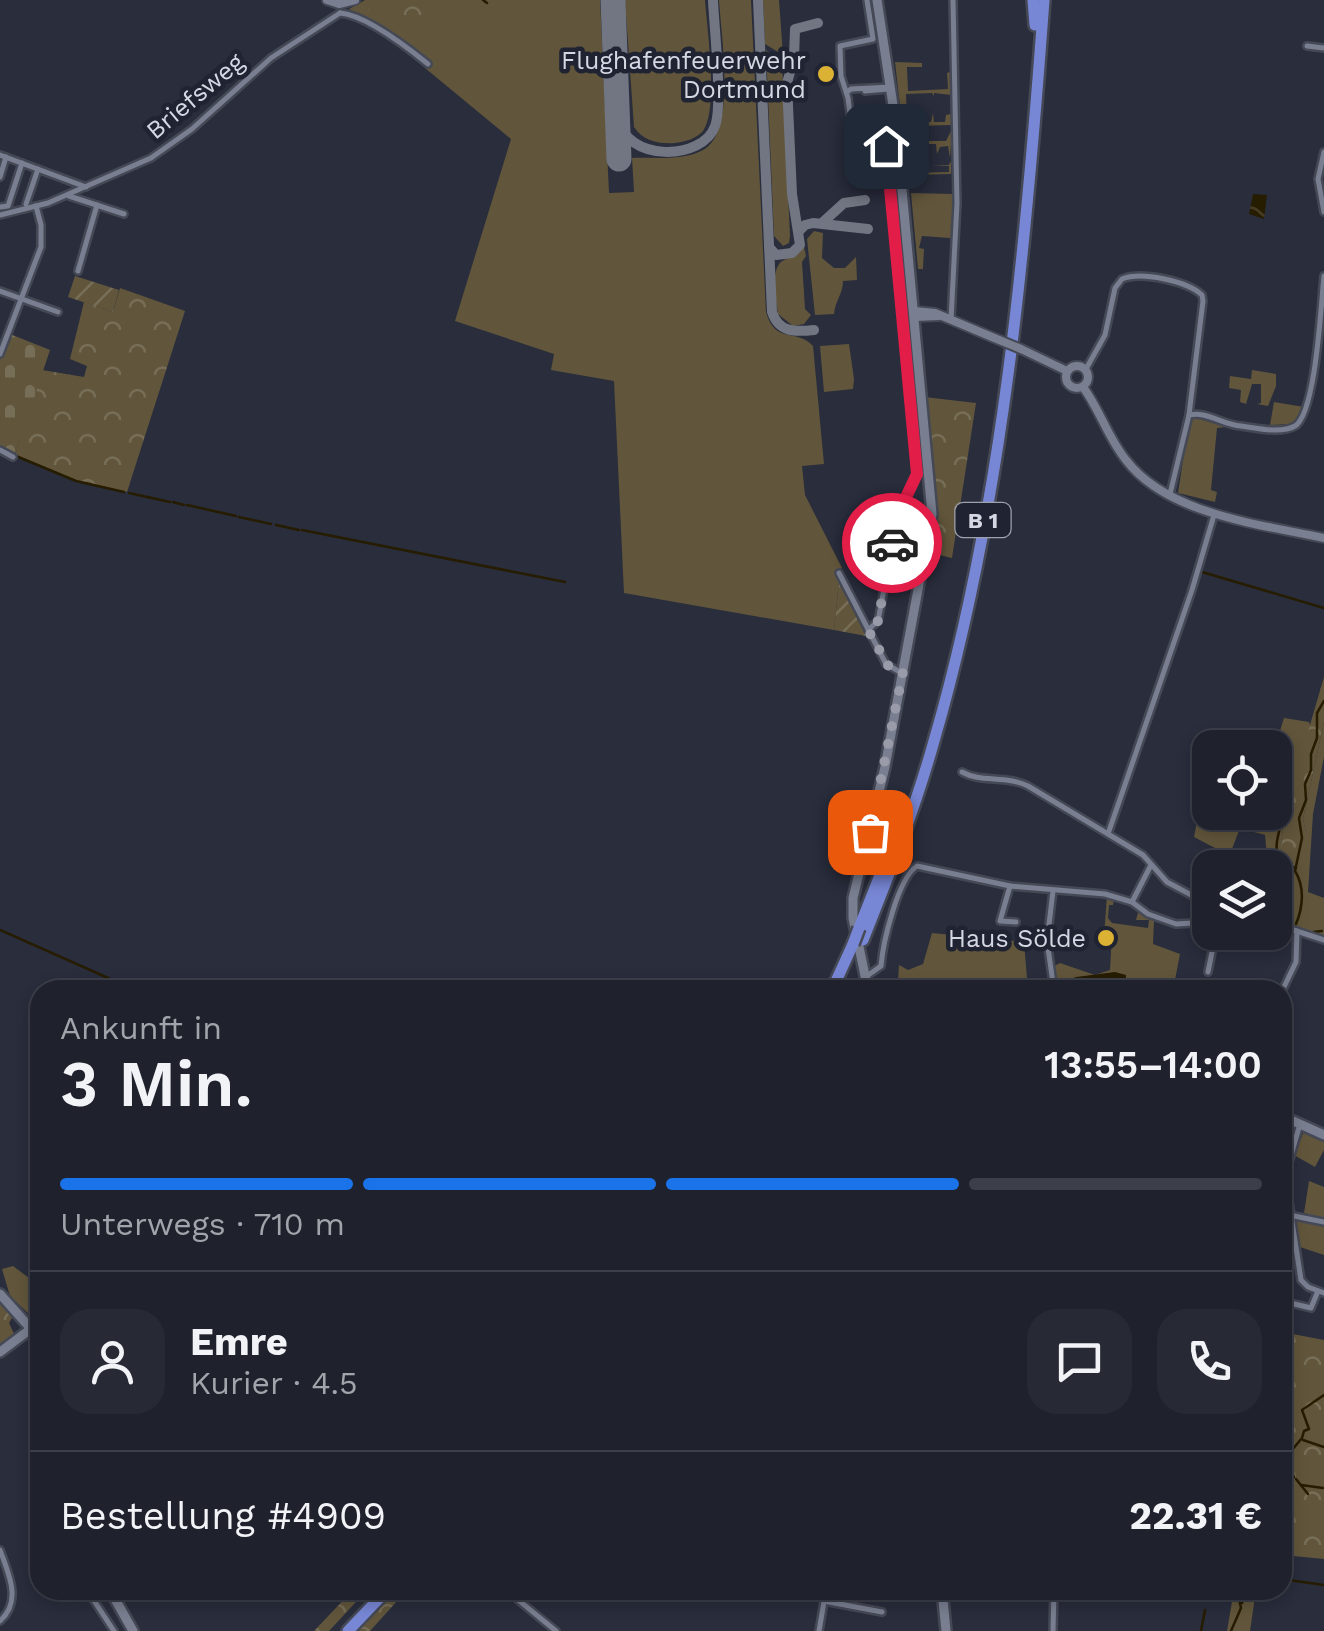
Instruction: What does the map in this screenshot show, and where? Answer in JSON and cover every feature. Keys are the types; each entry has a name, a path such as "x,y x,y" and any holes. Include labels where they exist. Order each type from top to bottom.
{"highway":[{"name":"B 1","path":"857,942 923,755 972,546 1012,270 1038,0"},
{"name":"B 1","path":"840,980 920,790 948,692 971,585 1014,312 1038,0"},
{"path":"339,1631 368,1600"},
{"path":"348,1631 377,1600"}],"main road":[{"path":"865,978 853,898 880,792 926,553 932,502 891,87 877,0"},
{"path":"1292,1119 1324,1135"},
{"path":"0,1294 30,1320"},
{"path":"0,1352 30,1330"},
{"path":"116,1600 133,1631"},
{"path":"943,1600 946,1631"}],"street":[{"path":"327,0 425,62"},
{"path":"340,8 354,0"},
{"path":"867,0 874,39 841,44 841,76 856,163 888,160"},
{"path":"950,320 957,203 952,0"},
{"name":"Briefsweg","path":"0,216 66,196 142,163 167,147 271,58 340,8"},
{"path":"1307,46 1324,48"},
{"path":"846,92 851,88 891,87"},
{"path":"854,148 886,146 917,474 898,515 878,621 868,630"},
{"path":"1324,152 1318,179 1324,212"},
{"path":"0,177 3,156 84,184 84,200"},
{"path":"0,207 7,208 22,163"},
{"path":"26,204 38,168"},
{"path":"66,196 124,214"},
{"path":"78,271 97,205"},
{"path":"0,354 40,247 41,225 36,206"},
{"path":"1083,387 1088,379 1086,369 1105,335 1115,288 1122,279 1131,275 1197,290 1202,301 1189,415 1169,496"},
{"path":"1189,415 1200,414 1234,426 1276,429 1291,428 1301,421 1309,400 1324,276"},
{"path":"0,290 58,312"},
{"path":"915,314 950,320 1067,372"},
{"path":"916,334 934,317"},
{"path":"1067,372 1076,365 1086,369"},
{"path":"1067,372 1069,385 1083,387"},
{"path":"1083,387 1127,462 1169,496 1214,512 1324,538"},
{"path":"0,450 13,457"},
{"path":"1108,834 1172,650 1214,512"},
{"path":"839,573 889,667 903,672"},
{"path":"962,772 971,777 1016,780 1143,855 1168,882 1192,895"},
{"path":"1132,902 1151,864"},
{"path":"865,978 881,966 884,940 913,867 924,866 1010,886 1105,894 1132,902 1148,914 1176,924 1192,923"},
{"path":"1010,886 1000,921 1016,922"},
{"path":"1053,891 1047,941 1053,980"},
{"path":"1292,929 1324,940"},
{"path":"1288,980 1296,962 1297,931"},
{"path":"1208,972 1212,950"},
{"path":"1292,1151 1300,1122"},
{"path":"1292,1216 1324,1222"},
{"path":"1292,1232 1300,1277 1308,1287 1321,1292 1311,1308 1292,1304"},
{"path":"0,1550 13,1600 10,1611 0,1622"},
{"path":"93,1600 112,1630"},
{"path":"518,1600 556,1631"},
{"path":"1053,1631 1054,1600"},
{"path":"818,1631 824,1601 882,1612"}],"green space":[{"path":"365,0 600,0 609,193 634,192 632,158 687,156 714,140 724,104 719,0 751,0 766,312 775,329 813,346 824,464 802,466 805,495 842,568 835,572 839,582 834,630 624,593 614,381 551,370 554,354 455,321 511,139 425,68 430,60 349,9"},
{"path":"374,0 437,0 425,48 368,9"},
{"path":"625,0 705,0 710,106 703,131 693,138 657,142 642,136 634,127"},
{"path":"763,0 779,0 783,55 765,44"},
{"path":"766,50 782,62 790,236 789,243 783,246 774,236"},
{"path":"895,62 922,63 922,67 907,67 908,91 948,89 950,72 951,95 906,94 907,122 931,122 933,113 934,122 945,122 946,115 951,114 952,125 914,126 918,141 946,141 952,129 950,158 948,146 940,147 937,154 936,144 909,144 911,166 929,166 911,167 911,173 949,172 949,166 932,166 949,165 951,161 951,174 908,175"},
{"path":"911,193 953,194 952,246 950,238 922,236 919,248 924,249 923,269 918,269"},
{"path":"814,231 823,233 822,258 834,268 845,268 856,257 857,280 843,281 834,314 815,315 807,239"},
{"path":"804,247 805,309 811,315 804,324 793,326 778,314 775,276 779,264"},
{"path":"75,276 119,290 113,312 68,297"},
{"path":"120,288 185,311 127,492 73,480 15,455 42,370 84,377 87,366 70,359 84,302 113,312"},
{"path":"10,334 50,350 15,455 0,447 0,360"},
{"path":"849,344 853,389 824,392 820,346"},
{"path":"1252,370 1276,374 1268,406 1257,404 1261,403 1261,384 1252,384 1246,404 1240,402 1241,390 1229,388 1230,376 1251,379"},
{"path":"924,397 976,403 952,558 928,552 934,520"},
{"path":"1274,402 1304,407 1294,424 1270,425"},
{"path":"1193,417 1226,427 1217,428 1211,490 1217,492 1215,502 1178,493 1189,421"},
{"path":"839,582 866,636 834,630"},
{"path":"1324,677 1324,722 1303,819 1303,868 1292,864 1292,850 1281,850 1283,830 1292,830 1292,787"},
{"path":"1284,718 1309,722 1311,729 1292,789 1292,730 1280,730"},
{"path":"1324,722 1324,757 1313,814 1308,892 1324,898 1324,937 1292,925 1292,850 1288,850 1306,832 1303,819"},
{"path":"1195,830 1239,830 1232,850 1216,850 1194,837"},
{"path":"1283,830 1281,850 1266,850 1265,835 1254,832"},
{"path":"1107,896 1114,899 1113,905 1109,905 1108,918 1112,923 1148,928 1149,920 1136,920 1139,909 1154,920 1153,944 1180,954 1175,980 1054,980 1052,967 1060,963 1095,975 1110,970 1112,934 1104,936"},
{"path":"932,933 1024,942 1027,978 1050,980 898,980 899,965 908,970 923,964"},
{"path":"1305,1129 1324,1141 1315,1167 1294,1155"},
{"path":"1309,1181 1324,1187 1324,1219 1304,1213"},
{"path":"1294,1217 1324,1226 1324,1255 1297,1246"},
{"path":"13,1266 29,1278 30,1271 30,1315 10,1296 2,1269"},
{"path":"0,1301 13,1316 9,1323 15,1336 0,1347"},
{"path":"1292,1334 1324,1340 1324,1559 1292,1556"},
{"path":"343,1600 358,1600 329,1631 314,1631"},
{"path":"382,1600 398,1600 370,1631 353,1631"},
{"path":"1232,1600 1255,1600 1250,1631 1227,1631"}],"water":[{"path":"1253,194 1267,195 1264,219 1249,214"},
{"path":"1115,972 1126,975 1126,980 1069,980"}],"waterway":[{"path":"483,0 487,3"},
{"path":"16,456 76,481 124,492"},
{"path":"129,493 170,502"},
{"path":"173,502 184,505"},
{"path":"187,505 236,516"},
{"path":"239,517 271,524"},
{"path":"276,525 299,530"},
{"path":"302,530 565,582"},
{"path":"1202,572 1324,608"},
{"path":"1296,924 1302,897 1295,871 1302,838 1299,818 1317,738 1317,713 1324,701"},
{"path":"1280,830 1277,862 1296,868"},
{"path":"0,930 112,980"},
{"path":"1313,932 1322,931"},
{"path":"1292,1450 1309,1429 1302,1410 1324,1395"},
{"path":"1303,1440 1324,1447"},
{"path":"1292,1473 1294,1477"},
{"path":"1296,1479 1308,1494"},
{"path":"1301,1485 1323,1488"},
{"path":"1292,1580 1324,1585"},
{"path":"1231,1631 1241,1608 1239,1600"},
{"path":"1201,1631 1205,1610"}],"taxiway":[{"path":"618,117 634,143 649,149 681,151 708,138 715,126 718,102 713,0"},
{"path":"758,0 772,312 783,327 814,330"},
{"path":"769,247 776,255 792,253 800,245 792,194 787,83 794,58 795,29 818,23"},
{"path":"822,223 844,203 865,200"},
{"path":"799,231 813,223 868,229"}],"runway":[{"path":"613,0 619,159"}],"way so far":[{"path":"870,832 903,672 889,667 868,630 878,621 892,543"}],"place":[{"name":"Flughafenfeuerwehr Dortmund","path":"826,74"},
{"name":"Haus Sölde","path":"1106,938"}],"route":[{"path":"886,146 917,474 901,506 892,543"}]}
